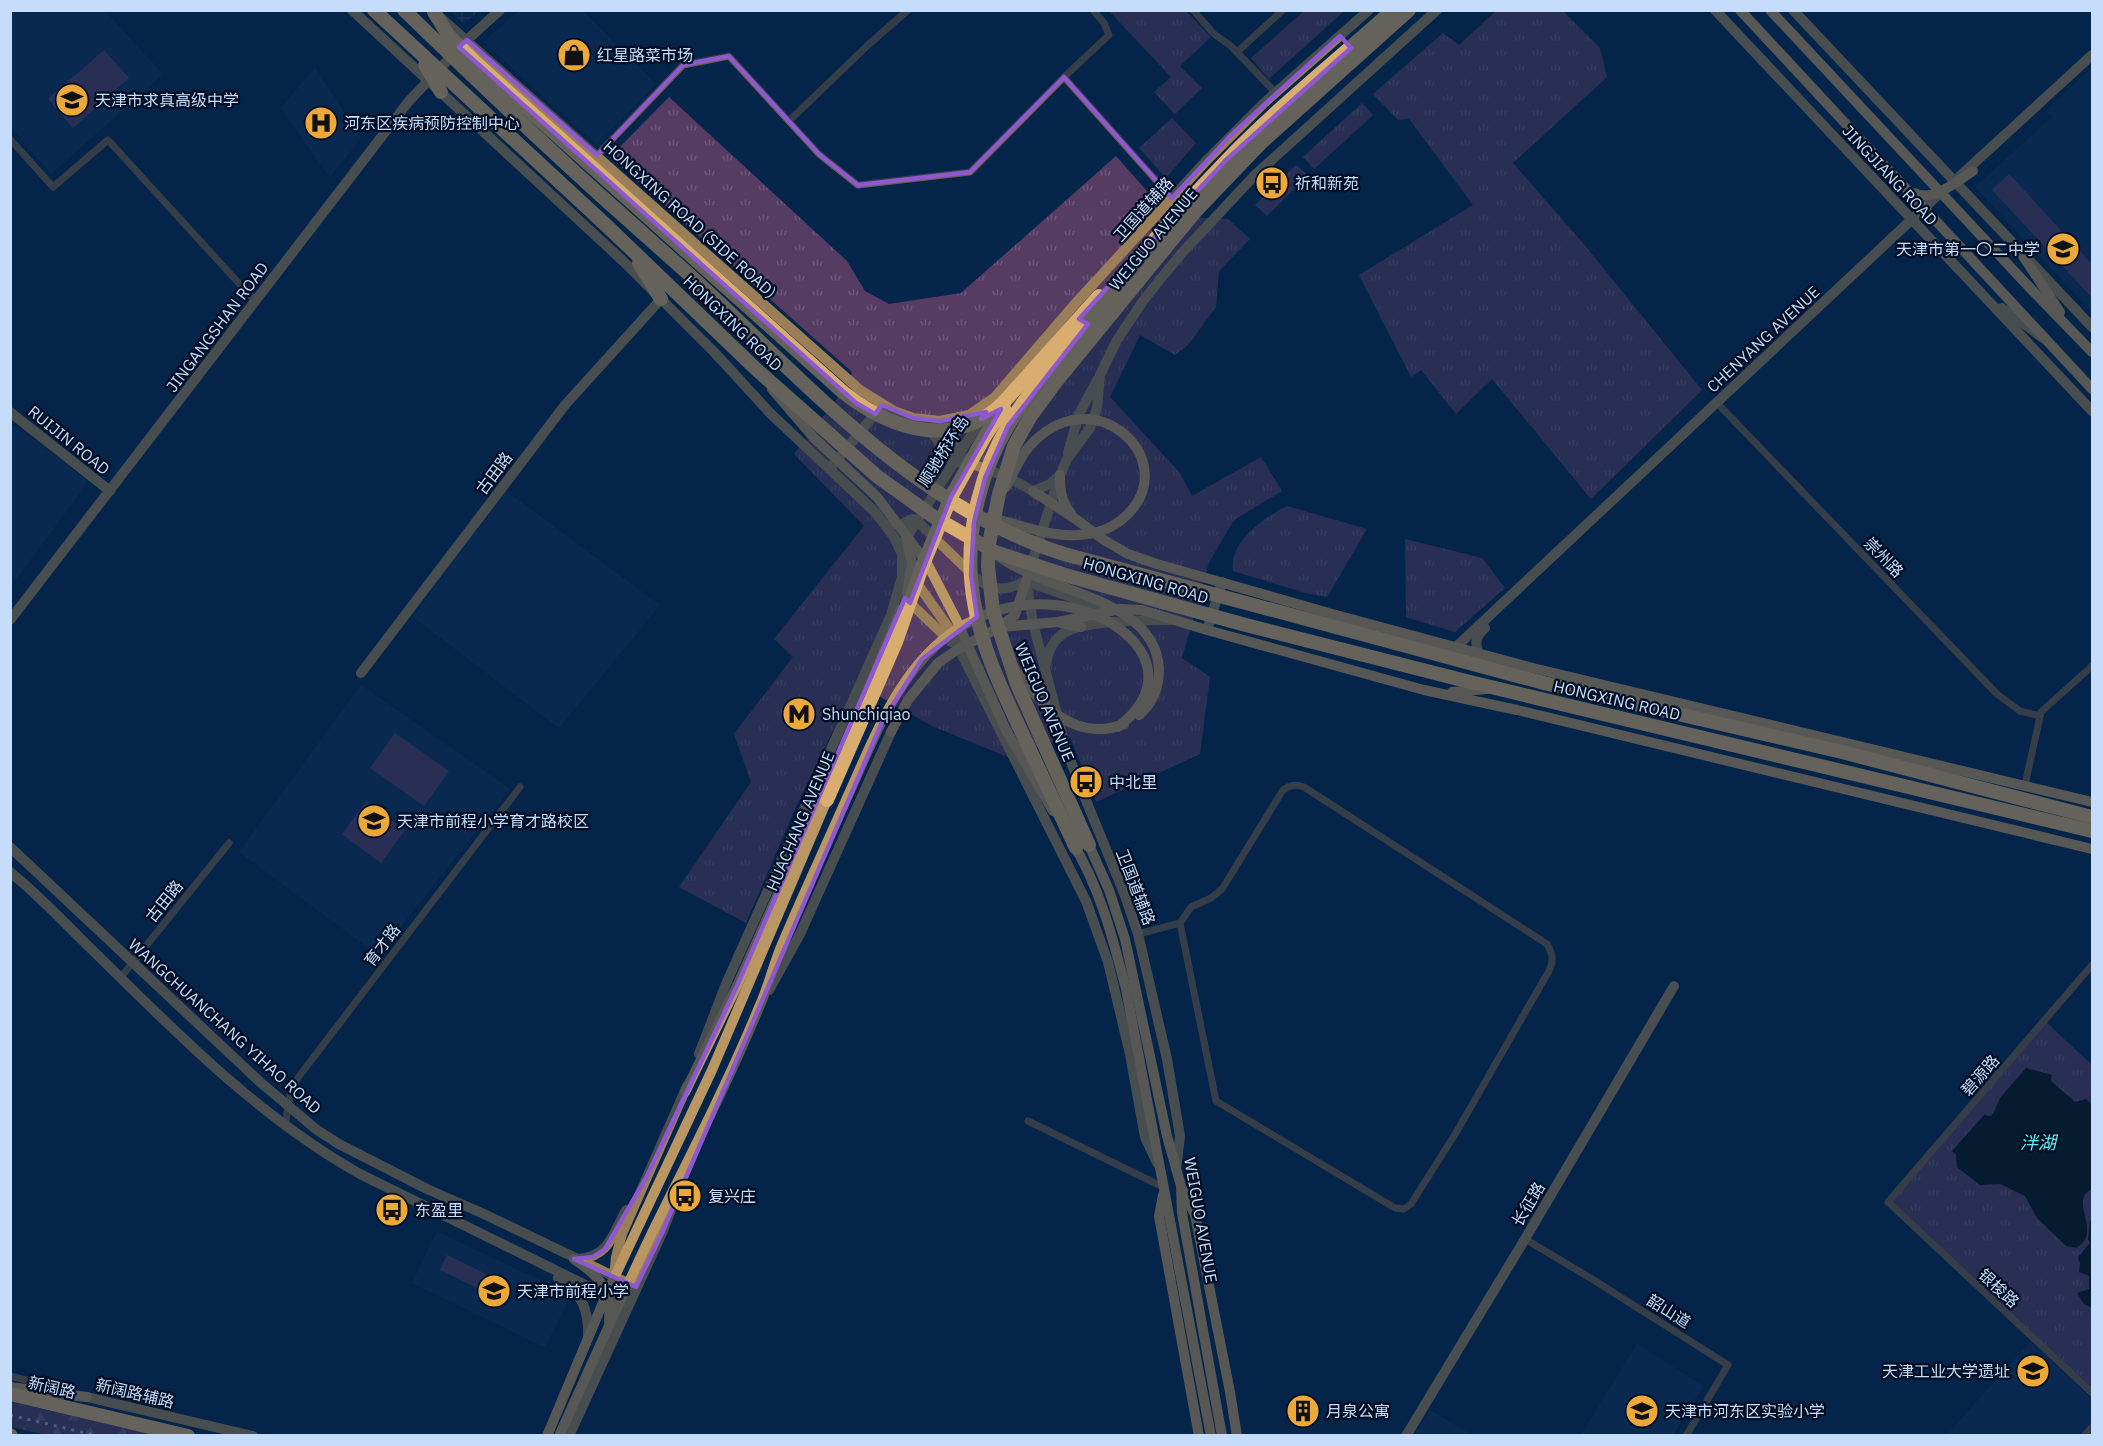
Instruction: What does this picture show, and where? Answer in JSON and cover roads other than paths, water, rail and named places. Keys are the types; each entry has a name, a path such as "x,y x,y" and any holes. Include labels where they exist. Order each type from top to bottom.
{"highway":[{"name":"HONGXING ROAD","path":"374,10 412,45 431,74 626,244 757,370 878,477 934,517 994,552 1056,572 1231,621 1444,675 1469,691 1496,688 2092,831"},
{"path":"404,10 456,46"},
{"name":"WEIGUO AVENUE","path":"1083,846 1013,714 984,645 973,597 970,550 979,498 994,452 1026,400 1132,267 1227,160 1393,10"},
{"name":"WEIGUO AVENUE","path":"1083,846 1008,662 996,622 990,588 988,554 995,512 1014,446 1030,417 1164,250 1236,167 1409,10"},
{"path":"434,11 473,69 844,393 870,411 899,424 918,429 944,430 961,427 995,410 1022,381"},
{"name":"HONGXING ROAD","path":"473,69 691,276 895,464 969,512 1008,532 1054,551 1338,629 1450,651 1493,669 1594,696 1842,752 2092,817"},
{"path":"431,74 441,92"},
{"path":"626,244 661,299"},
{"name":"WEIGUO AVENUE","path":"1022,381 1105,290 1132,267"},
{"name":"HUACHANG AVENUE","path":"827,800 896,642 921,567 951,497 985,436 1022,381"},
{"path":"1479,654 1493,669"},
{"name":"新阔路","path":"10,1394 188,1436"}],"main road":[{"name":"JINGJIANG ROAD","path":"1740,10 2035,324 2092,388"},
{"name":"JINGJIANG ROAD","path":"1770,10 1923,175 1948,187 2030,288 2092,352"},
{"path":"1909,190 1926,197 1948,187 1971,169"},
{"path":"2017,247 2068,326"},
{"path":"757,370 814,438 866,486 902,529 931,570 1006,730 1040,790 1083,846"},
{"path":"969,512 1059,535 1076,536 1101,531 1122,520 1136,504 1144,482 1140,456 1130,439 1122,431 1103,420 1080,418 1058,424 1040,436 1021,458 995,512"},
{"path":"1060,475 1060,489 1065,506 1077,520"},
{"path":"1033,491 1128,554 1450,651 1479,654 2092,802"},
{"name":"HUACHANG AVENUE","path":"685,1092 737,986 888,644 908,589 911,556 902,529"},
{"path":"994,552 1008,563 1036,578 1095,599 1120,611 1137,623 1151,642 1158,657 1159,675 1156,690 1149,704 1133,720 1118,726 1096,730 1081,728 1066,722 1041,702 1008,662"},
{"path":"891,732 908,700 938,663 957,648 1010,620 1018,610 1026,581"},
{"name":"HUACHANG AVENUE","path":"559,1436 608,1327 624,1304 640,1260 686,1168 761,1003 771,971 883,720 897,694 922,659 967,622 998,610 1047,605 1077,609 1118,628 1134,642 1145,657 1149,671 1146,693 1140,706 1118,726"},
{"path":"1000,627 1033,623 1070,623 1111,611 1135,609 1440,693 1469,691 2092,849"},
{"name":"HUACHANG AVENUE","path":"547,1436 614,1277 712,1070 827,800"},
{"name":"WEIGUO AVENUE","path":"1083,846 1109,890 1125,939 1167,1136 1181,1185 1182,1213 1222,1436"},
{"name":"WEIGUO AVENUE","path":"1083,846 1115,947 1135,1035 1211,1436"},
{"path":"1181,1185 1195,1215 1237,1436"},
{"path":"1163,1189 1159,1216 1199,1436"},
{"path":"574,1259 599,1279 609,1308 608,1327"},
{"path":"10,1387 87,1397"}],"street":[{"path":"352,10 431,74"},
{"path":"456,46 494,10"},
{"path":"456,46 500,10"},
{"path":"789,121 908,10"},
{"path":"597,155 683,64 729,56 819,154 858,185 970,172 1109,35 1104,23 1093,10"},
{"path":"1193,10 1214,34 1238,52 1276,93"},
{"path":"1238,52 1283,10"},
{"name":"卫国道辅路","path":"940,421 969,415 995,397 1068,312 1199,168 1276,93 1369,10"},
{"name":"WEIGUO AVENUE","path":"1047,515 1067,459 1090,428 1097,408 1100,375 1117,340 1143,301 1232,199 1279,152 1437,10"},
{"name":"JINGJIANG ROAD","path":"1715,10 2092,411"},
{"name":"JINGJIANG ROAD","path":"1793,10 1948,187 2017,247 2092,327"},
{"path":"1340,36 1371,71"},
{"name":"JINGANGSHAN ROAD","path":"10,620 254,300 409,101 456,46"},
{"name":"HONGXING ROAD (SIDE ROAD)","path":"456,46 597,155 845,378 882,405 913,418 940,421"},
{"path":"1971,169 2092,55"},
{"path":"1971,169 2092,61"},
{"path":"1064,77 1172,198"},
{"path":"441,92 601,240 715,352 770,413 876,513 894,537 914,579 944,620 1061,849 1097,928 1108,962 1130,1054 1145,1137 1158,1166"},
{"path":"10,139 53,187 108,140 254,300"},
{"path":"1199,168 1232,199"},
{"path":"1923,175 1948,187"},
{"name":"CHENYANG AVENUE","path":"1479,654 1476,642 1480,632 1948,187"},
{"path":"1982,294 2049,342"},
{"name":"古田路","path":"361,673 565,405 661,299"},
{"path":"1068,312 1117,340"},
{"name":"顺驰桥环岛","path":"900,548 953,462 963,457 995,397"},
{"path":"829,468 882,405"},
{"name":"CHENYANG AVENUE","path":"1450,651 1719,405"},
{"name":"崇州路","path":"1719,405 1997,694 2020,711 2040,716"},
{"name":"RUIJIN ROAD","path":"10,412 108,490"},
{"path":"923,419 953,462"},
{"path":"940,421 949,431 963,457"},
{"name":"顺驰桥环岛","path":"963,457 1020,482 1033,491"},
{"path":"1026,581 1047,515 1040,499 1033,491 1050,484 1060,475"},
{"name":"JINGANGSHAN ROAD","path":"10,613 108,490"},
{"path":"876,513 902,525 912,519 917,521 986,586 1002,590 1026,581 1111,611"},
{"name":"HUACHANG AVENUE","path":"614,1277 622,1234 685,1092 726,984 891,615 902,577 900,548"},
{"name":"卫国道辅路","path":"1026,581 1033,623 1066,749 1125,892 1138,934 1167,1059 1180,1136 1176,1169"},
{"path":"1207,630 1222,582"},
{"path":"898,592 957,648"},
{"path":"1046,668 1047,657 1054,642 1070,623 1173,620"},
{"path":"2025,786 2041,712 2092,666"},
{"name":"HUACHANG AVENUE","path":"761,1003 800,934 891,732"},
{"path":"1019,770 1066,749"},
{"path":"1138,934 1180,923 1191,907 1211,898 1222,889 1283,790 1297,784 1547,944 1552,952 1553,962 1457,1131 1411,1204 1404,1209 1395,1208 1216,1101 1180,923"},
{"name":"育才路","path":"285,1127 292,1087 297,1079 520,787"},
{"name":"古田路","path":"121,977 229,843"},
{"name":"WANGCHUANCHANG YIHAO ROAD","path":"10,847 288,1107 317,1130 371,1161 632,1285"},
{"name":"WANGCHUANCHANG YIHAO ROAD","path":"10,872 251,1099 285,1127 331,1158 360,1174 624,1304"},
{"name":"碧源路","path":"1888,1202 2092,965"},
{"name":"长征路","path":"1406,1436 1674,986"},
{"path":"1028,1120 1163,1189"},
{"path":"632,1285 672,1208 686,1168"},
{"path":"574,1259 593,1257 605,1249 628,1205 646,1178"},
{"name":"银梭路","path":"1888,1202 2092,1393"},
{"path":"462,1223 495,1233 579,1275 599,1279 614,1277 630,1269 640,1260"},
{"path":"462,1223 485,1240 568,1284 583,1300 586,1308 589,1320 588,1341"},
{"name":"韶山道","path":"1525,1239 1593,1279 1728,1365 1686,1436"},
{"path":"569,1436 624,1304"},
{"name":"新阔路辅路","path":"10,1376 87,1397 253,1436"},
{"path":"2084,1436 2092,1427"}],"water":[{"name":"泮湖","path":"2026,1068 2052,1075 2051,1081 2075,1102 2086,1099 2092,1105 2092,1189 2083,1198 2087,1231 2085,1240 2077,1248 2066,1246 2037,1218 2025,1196 2000,1184 1980,1185 1957,1167 1956,1155 1952,1151 1984,1115 1991,1116 2000,1098"},
{"path":"2090,1220 2092,1221 2092,1308 2084,1304 2077,1293 2089,1289 2089,1276 2079,1272 2078,1257 2090,1243 2088,1239"}],"railway":[{"path":"10,1415 98,1436"}],"place":[{"name":"红星路菜市场","path":"574,55"},
{"name":"天津市求真高级中学","path":"72,100"},
{"name":"河东区疾病预防控制中心","path":"321,123"},
{"name":"祈和新苑","path":"1272,183"},
{"name":"天津市第一〇二中学","path":"2063,249"},
{"name":"Shunchiqiao","path":"799,714"},
{"name":"中北里","path":"1086,782"},
{"name":"天津市前程小学育才路校区","path":"374,821"},
{"name":"复兴庄","path":"685,1196"},
{"name":"东盈里","path":"392,1210"},
{"name":"天津市前程小学","path":"494,1291"},
{"name":"天津工业大学遗址","path":"2033,1371"},
{"name":"月泉公寓","path":"1303,1411"},
{"name":"天津市河东区实验小学","path":"1642,1411"}]}
